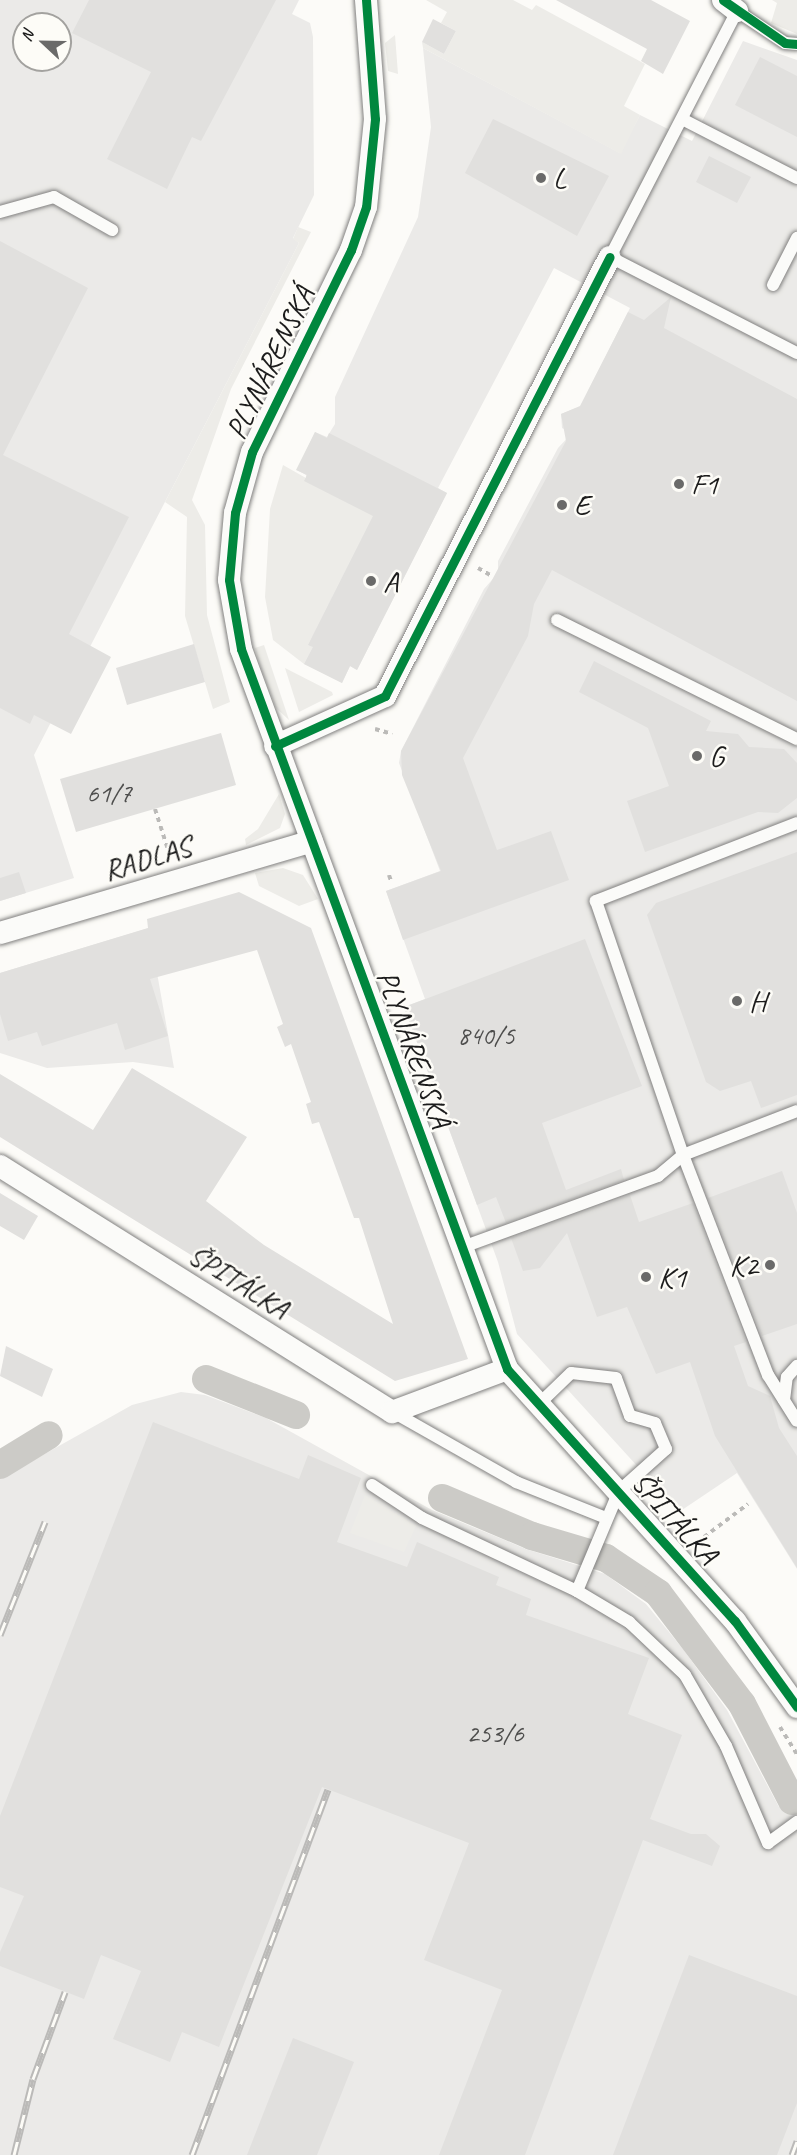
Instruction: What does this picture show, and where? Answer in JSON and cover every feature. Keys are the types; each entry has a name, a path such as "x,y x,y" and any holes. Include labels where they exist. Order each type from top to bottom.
{"street":[{"name":"PLYNÁRENSKÁ","path":"366,0 375,119 366,207 351,250 269,410 235,513 229,580 232,612 275,746 312,841 460,1248 507,1369"},
{"path":"275,746 385,696 610,257"},
{"name":"RADLAS","path":"0,933 312,841"},
{"name":"ŠPITÁLKA","path":"0,1166 392,1412"},
{"path":"392,1412 507,1369"},
{"name":"ŠPITÁLKA","path":"507,1369 735,1621 797,1707"}],"lane":[{"path":"797,44 785,43 730,5 682,119 610,257 797,353"},
{"path":"682,119 797,178"},
{"path":"0,212 54,197 112,230"},
{"path":"773,285 797,238"},
{"path":"557,620 797,739"},
{"path":"797,823 596,901 683,1155 768,1375 797,1421"},
{"path":"460,1248 658,1176 683,1155 797,1111"},
{"path":"784,1400 787,1377 797,1366"},
{"path":"539,1404 571,1373 616,1378 630,1416 655,1423 666,1449 619,1491 598,1534 577,1591"},
{"path":"392,1412 516,1482 606,1518"},
{"path":"372,1485 422,1518 577,1591 630,1622 685,1675 726,1746 768,1843 797,1822"}],"path":[{"path":"478,568 492,576"},
{"path":"368,732 377,728 392,734"},
{"path":"155,809 171,856"},
{"path":"388,875 391,881"},
{"path":"704,1536 748,1504"}],"shaded area":[{"path":"0,0 299,0 292,14 310,23 313,37 314,195 293,238 299,243 34,755 74,878 0,901"},
{"path":"426,0 513,0 532,10 536,5 645,64 624,106 640,115 621,154 423,48 422,42 444,54 456,31 441,23 447,12"},
{"path":"772,0 797,0 797,34 771,23 777,3"},
{"path":"395,35 398,74 388,71 385,43"},
{"path":"743,41 797,60 797,1569 737,1473 679,1512 517,1334 498,1262 404,1007 425,999 386,891 440,871 399,763 401,751 484,589 498,573 498,561 558,448 572,433 562,428 561,414 576,408 582,413 588,391 630,308 554,268 438,488 447,493 357,670 350,666 342,683 304,664 312,648 308,645 306,475 297,470 315,432 327,437 335,424 335,397 418,217 431,127 423,48 620,153 640,115 692,141"},
{"path":"298,227 311,232 231,389 192,500 205,525 207,615 230,702 213,709 185,616 187,517 165,502 299,243 293,239"},
{"path":"283,465 373,516 308,645 313,647 304,664 273,640 265,597 270,509"},
{"path":"264,645 289,720 276,708 259,663 255,648"},
{"path":"285,668 332,692 333,695 299,712"},
{"path":"279,794 285,814 280,828 246,845 245,839 258,829"},
{"path":"283,868 303,875 318,899 299,906 259,886 255,873"},
{"path":"149,928 174,1068 133,1062 47,1068 0,1053 0,973"},
{"path":"181,1392 205,1395 266,1418 432,1510 526,1549 605,1574 646,1604 683,1649 727,1710 779,1807 797,1799 797,2155 0,2155 0,1479 132,1405"},
{"path":"365,1495 416,1526 404,1552 350,1533"}],"building":[{"path":"89,0 276,0 201,141 192,137 167,189 107,159 151,72 72,33"},
{"path":"556,0 651,0 690,21 663,74 641,61 647,49"},
{"path":"433,19 456,31 444,54 422,42"},
{"path":"760,57 797,76 797,137 735,105"},
{"name":"L","path":"493,119 609,176 577,236 465,173"},
{"path":"709,156 751,177 737,203 696,182"},
{"path":"0,241 88,288 3,455 129,517 69,634 111,657 71,734 34,715 30,724 0,708"},
{"path":"671,297 664,328 797,399 797,701 552,570 534,604 528,636 463,758 497,850 551,831 569,880 403,940 386,891 441,871 402,775 401,751 566,441 561,414 580,406 628,312 644,320"},
{"name":"A","path":"315,432 327,438 329,433 447,493 357,670 350,666 342,683 304,664 313,647 308,645 373,516 304,481 307,475 296,470"},
{"path":"194,644 205,682 127,705 116,668"},
{"name":"G","path":"594,661 711,721 706,731 738,734 749,747 784,749 797,763 797,798 778,813 758,812 645,852 627,801 669,786 648,728 579,692"},
{"path":"221,733 236,785 76,832 60,779"},
{"name":"H","path":"797,852 797,1095 761,1108 751,1081 720,1091 706,1082 647,915 656,903"},
{"path":"19,872 26,893 0,901 0,878"},
{"path":"239,892 311,928 468,1359 395,1381 0,1137 0,1074 93,1130 132,1068 247,1137 206,1201 264,1245 393,1324 359,1218 354,1218 319,1122 312,1124 306,1104 311,1102 291,1044 285,1047 277,1027 283,1024 257,950 150,979 168,1036 125,1050 117,1023 42,1046 37,1032 8,1041 0,1014 0,973 148,928 147,919"},
{"path":"585,939 642,1086 542,1123 566,1190 621,1169 624,1180 506,1223 496,1197 477,1205 404,1007"},
{"name":"K2","path":"782,1171 797,1213 797,1324 762,1336 708,1198"},
{"path":"0,1193 38,1216 24,1240 0,1226"},
{"path":"630,1195 639,1222 693,1203 746,1342 734,1346 748,1386 770,1396 779,1428 797,1456 797,1568 715,1436 690,1362 656,1374 627,1307 597,1317 567,1233 540,1268 523,1271 511,1238"},
{"path":"6,1346 53,1369 42,1397 0,1376"},
{"path":"153,1422 299,1479 308,1455 361,1478 337,1542 407,1567 417,1542 499,1577 496,1585 531,1599 526,1615 649,1658 628,1714 682,1735 650,1819 691,1834 706,1834 720,1846 712,1866 643,1840 525,2155 439,2155 502,1990 424,1960 469,1843 322,1787 219,2047 182,2032 170,2062 113,2039 141,1971 101,1955 84,1999 0,1966 0,1952 24,1896 0,1887 0,1816"},
{"path":"689,1955 797,1996 797,2103 777,2155 613,2155"},
{"path":"293,2038 354,2062 317,2155 247,2155"}],"waterway":[{"path":"206,1379 296,1415"},
{"path":"0,1465 49,1435"},
{"path":"442,1498 532,1536 606,1558 658,1593 742,1704 792,1801"}],"railway":[{"path":"0,1635 45,1522"},
{"path":"192,2155 328,1790"},
{"path":"14,2155 33,2079 65,1992"},
{"path":"792,2155 797,2141"}],"cycle path":[{"path":"366,0 375,119 366,207 351,250 252,452 235,513 229,580 241,649 507,1369 735,1621 797,1707"},
{"path":"723,0 785,43 797,44"},
{"path":"275,746 385,696 610,257"}],"place":[{"name":"L","path":"541,178"},
{"name":"F1","path":"679,484"},
{"name":"E","path":"562,505"},
{"name":"A","path":"371,581"},
{"name":"G","path":"697,756"},
{"name":"H","path":"737,1001"},
{"name":"K2","path":"770,1265"},
{"name":"K1","path":"646,1277"}]}
